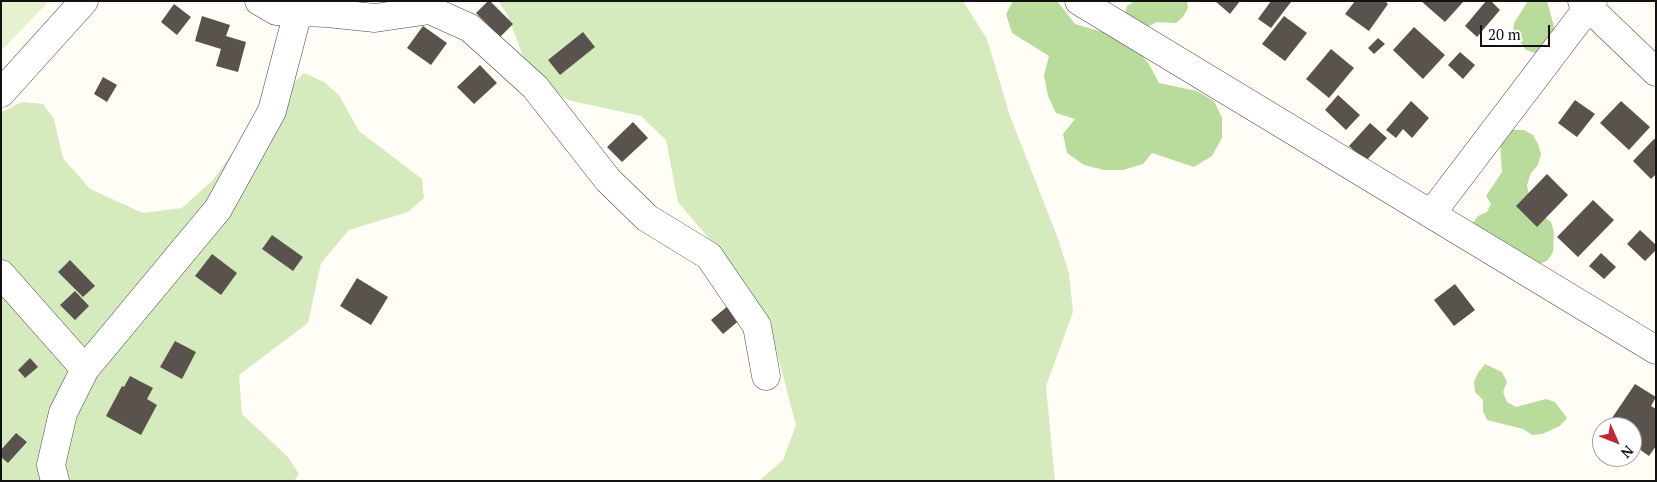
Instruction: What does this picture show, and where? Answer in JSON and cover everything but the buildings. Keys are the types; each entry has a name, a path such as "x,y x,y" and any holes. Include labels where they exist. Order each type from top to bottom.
{"street":[{"path":"1,93 84,1"},
{"path":"259,1 276,11 375,18 433,6 470,28 535,87 608,180 647,218 709,256 758,326 766,376"},
{"path":"1079,1 1656,350"},
{"path":"1431,214 1588,3 1656,72"},
{"path":"54,481 51,465 63,413 85,369 218,209 272,112 298,12"},
{"path":"1,274 85,369"}],"green space":[{"path":"1,1 49,1 1,51"},
{"path":"498,1 963,1 987,39 1010,116 1057,236 1069,273 1073,312 1046,386 1055,481 759,481 783,460 796,425 776,349 730,263 678,202 666,140 641,116 572,101 535,87 507,14"},
{"path":"1013,1 1057,1 1075,24 1120,37 1137,50 1149,64 1159,83 1197,91 1214,101 1222,118 1222,138 1212,156 1194,167 1152,153 1143,164 1123,170 1104,170 1084,165 1067,153 1063,134 1075,119 1056,113 1048,96 1044,75 1049,56 1012,33 1006,14"},
{"path":"1135,1 1187,1 1188,8 1183,17 1176,23 1157,22 1147,27 1124,16 1127,6"},
{"path":"1528,1 1547,1 1555,30 1544,47 1535,53 1526,50 1513,33 1514,23"},
{"path":"304,73 324,82 339,95 359,131 422,179 424,198 408,212 349,230 321,263 308,323 239,375 242,414 288,457 299,474 294,481 1,481 2,112 22,102 43,104 54,119 63,158 90,189 143,213 182,208 213,180 260,114"},
{"path":"1513,130 1524,130 1533,135 1538,144 1541,154 1538,165 1531,173 1527,185 1529,195 1543,216 1551,222 1554,232 1553,252 1548,260 1529,270 1472,224 1478,216 1487,212 1491,204 1486,196 1502,172 1500,143 1505,135"},
{"path":"1485,364 1502,372 1507,382 1503,392 1507,402 1516,407 1546,399 1555,402 1567,418 1560,426 1542,434 1532,435 1523,429 1487,420 1483,411 1483,400 1475,392 1474,382"}]}
